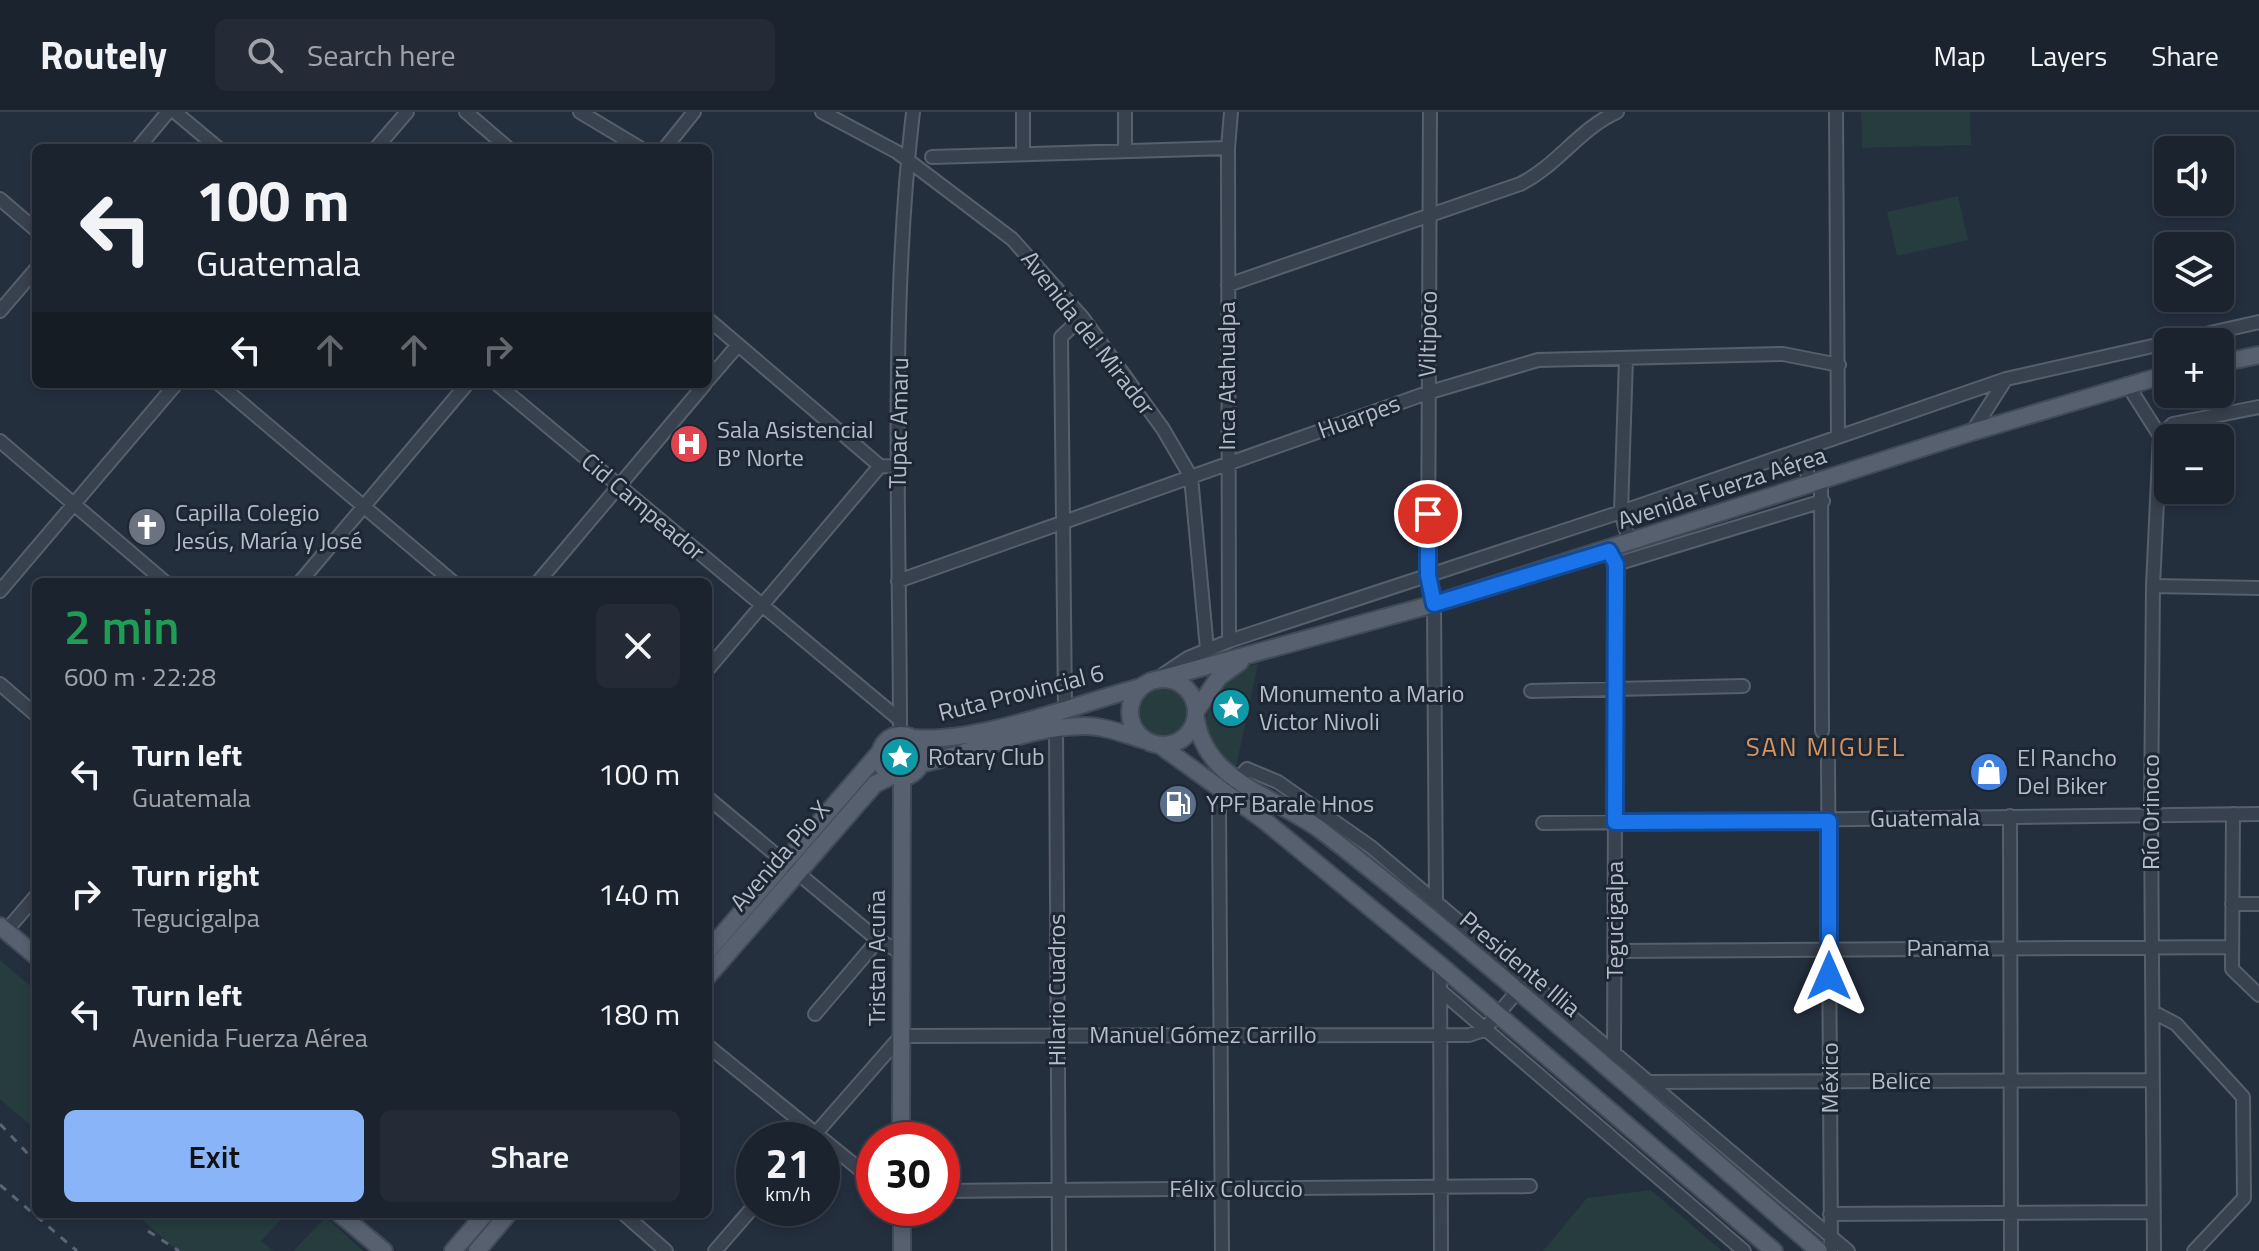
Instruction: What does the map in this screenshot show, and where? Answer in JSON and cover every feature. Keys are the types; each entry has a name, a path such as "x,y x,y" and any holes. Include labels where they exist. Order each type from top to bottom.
{"main road":[{"path":"2234,360 2259,355"},
{"name":"Avenida Fuerza Aérea","path":"1244,659 1434,604 1613,558 1630,544 1972,432 2154,377"},
{"path":"1196,715 1195,701 1183,686 1150,683 1135,695 1130,714 1132,724 1144,740 1161,746 1187,736 1219,677 1244,659"},
{"name":"Ruta Provincial 6","path":"904,731 947,739 999,728 1244,659"},
{"name":"Presidente Illia","path":"1196,715 1205,751 1231,786 1499,1016 1670,1173 1774,1251"},
{"name":"Ruta Provincial 6","path":"920,764 1056,728 1085,726 1110,729 1144,740"},
{"path":"904,731 921,750 920,764 913,773 898,776 881,764 880,752 887,740 904,731"},
{"name":"Presidente Illia","path":"1161,746 1231,786 1320,830 1522,986 1819,1251"},
{"name":"Avenida Pio X","path":"712,971 880,752"},
{"name":"Avenida Pio X","path":"712,947 875,784 898,776"},
{"name":"Tristan Acuña","path":"898,776 902,953 901,1122"},
{"path":"3,929 32,953"},
{"path":"345,1218 384,1251"},
{"path":"453,1251 482,1218"},
{"path":"477,1251 505,1218"},
{"path":"902,1226 902,1251"}],"street":[{"path":"141,144 168,112"},
{"path":"175,112 213,144"},
{"path":"379,144 407,112"},
{"path":"466,112 503,144"},
{"path":"580,112 633,144"},
{"path":"668,144 694,112"},
{"name":"Avenida del Mirador","path":"822,112 907,160 1012,239 1082,317 1163,429 1191,477 1207,649"},
{"name":"Tupac Amaru","path":"904,731 898,581 898,467 903,215 913,112"},
{"path":"1023,112 1023,154"},
{"path":"1125,112 1125,151"},
{"name":"Inca Atahualpa","path":"1229,641 1228,148 1231,112"},
{"name":"Viltipoco","path":"1430,112 1428,575 1434,604 1436,902"},
{"path":"1228,285 1539,175 1590,127 1617,112"},
{"path":"1836,112 1838,437"},
{"path":"932,157 1228,148"},
{"path":"0,199 32,227"},
{"path":"0,311 32,274"},
{"path":"1065,707 1061,337 1082,317"},
{"path":"712,322 880,466 898,467"},
{"path":"1150,683 1207,649 1229,641 1621,512 2006,379 2259,322"},
{"path":"712,375 738,345"},
{"name":"Huarpes","path":"898,581 1427,393 1538,360 1783,354 1839,365"},
{"path":"1626,359 1621,512 1630,544"},
{"path":"1972,432 2006,379"},
{"path":"2127,384 2154,427"},
{"path":"0,591 173,388"},
{"path":"224,388 448,578"},
{"path":"303,578 464,388"},
{"name":"Cid Campeador","path":"502,388 904,731"},
{"path":"541,578 701,388"},
{"path":"2173,424 2259,407"},
{"path":"0,441 160,578"},
{"path":"1804,450 1823,501 1822,731"},
{"path":"712,664 880,466"},
{"path":"1613,558 1823,501"},
{"name":"Río Orinoco","path":"2154,1251 2151,815 2157,504"},
{"name":"Tegucigalpa","path":"1613,558 1614,1052"},
{"path":"2153,586 2259,588"},
{"path":"0,684 32,712"},
{"path":"1531,691 1743,686"},
{"name":"Hilario Cuadros","path":"1056,728 1059,1251"},
{"name":"México","path":"1828,761 1831,1251"},
{"path":"1222,1251 1219,807 1231,786 1247,769 1278,782 1371,847 1436,902 1522,986 1614,1052 1848,1251"},
{"path":"712,801 878,940 902,953"},
{"path":"2233,814 2232,969 2259,995"},
{"name":"Guatemala","path":"1543,823 2259,814"},
{"path":"2010,816 2011,1251"},
{"path":"3,929 32,900"},
{"path":"2232,904 2259,904"},
{"path":"815,1014 878,940"},
{"name":"Panama","path":"1615,951 2232,947"},
{"path":"1440,965 1441,1251"},
{"path":"1484,1030 1522,986"},
{"path":"1441,991 1484,1030 1670,1173 1744,1251"},
{"path":"2153,1012 2176,1024 2243,1097 2244,1198 2194,1251"},
{"name":"Manuel Gómez Carrillo","path":"901,1036 1469,1035 1484,1030"},
{"path":"826,1122 901,1036"},
{"path":"712,1049 796,1122"},
{"name":"Belice","path":"1650,1082 2153,1080"},
{"name":"Félix Coluccio","path":"960,1191 1530,1186"},
{"path":"1830,1214 2154,1212"},
{"path":"629,1218 666,1251"},
{"path":"715,1251 737,1226"}],"green space":[{"path":"1861,112 1970,112 1971,145 1862,148"},
{"path":"1958,196 1968,240 1897,256 1887,212"},
{"path":"1258,664 1236,767 1231,767 1210,742 1207,716 1210,704 1224,682"},
{"path":"1163,686 1181,693 1188,711 1181,729 1163,736 1145,729 1138,711 1145,693"},
{"path":"0,960 32,988 32,1127 0,1099"},
{"path":"1651,1190 1722,1251 1543,1251 1587,1198"},
{"path":"140,1218 282,1218 261,1241 273,1251 178,1251"},
{"path":"327,1218 363,1251 293,1251"}],"railway":[{"path":"0,1124 28,1154"},
{"path":"0,1185 32,1212"},
{"path":"38,1218 77,1251"},
{"path":"148,1231 179,1251"}],"place":[{"name":"Sala Asistencial Bº Norte","path":"689,444"},
{"name":"Capilla Colegio Jesús, María y José","path":"147,527"},
{"name":"Monumento a Mario Victor Nivoli","path":"1231,708"},
{"name":"Rotary Club","path":"900,757"},
{"name":"El Rancho Del Biker","path":"1989,772"},
{"name":"YPF Barale Hnos","path":"1178,804"}],"district":[{"name":"SAN MIGUEL","path":"1826,747"}],"route":[{"path":"1428,514 1428,575 1434,604 1609,551 1616,564 1615,822 1829,821 1829,976"}]}
